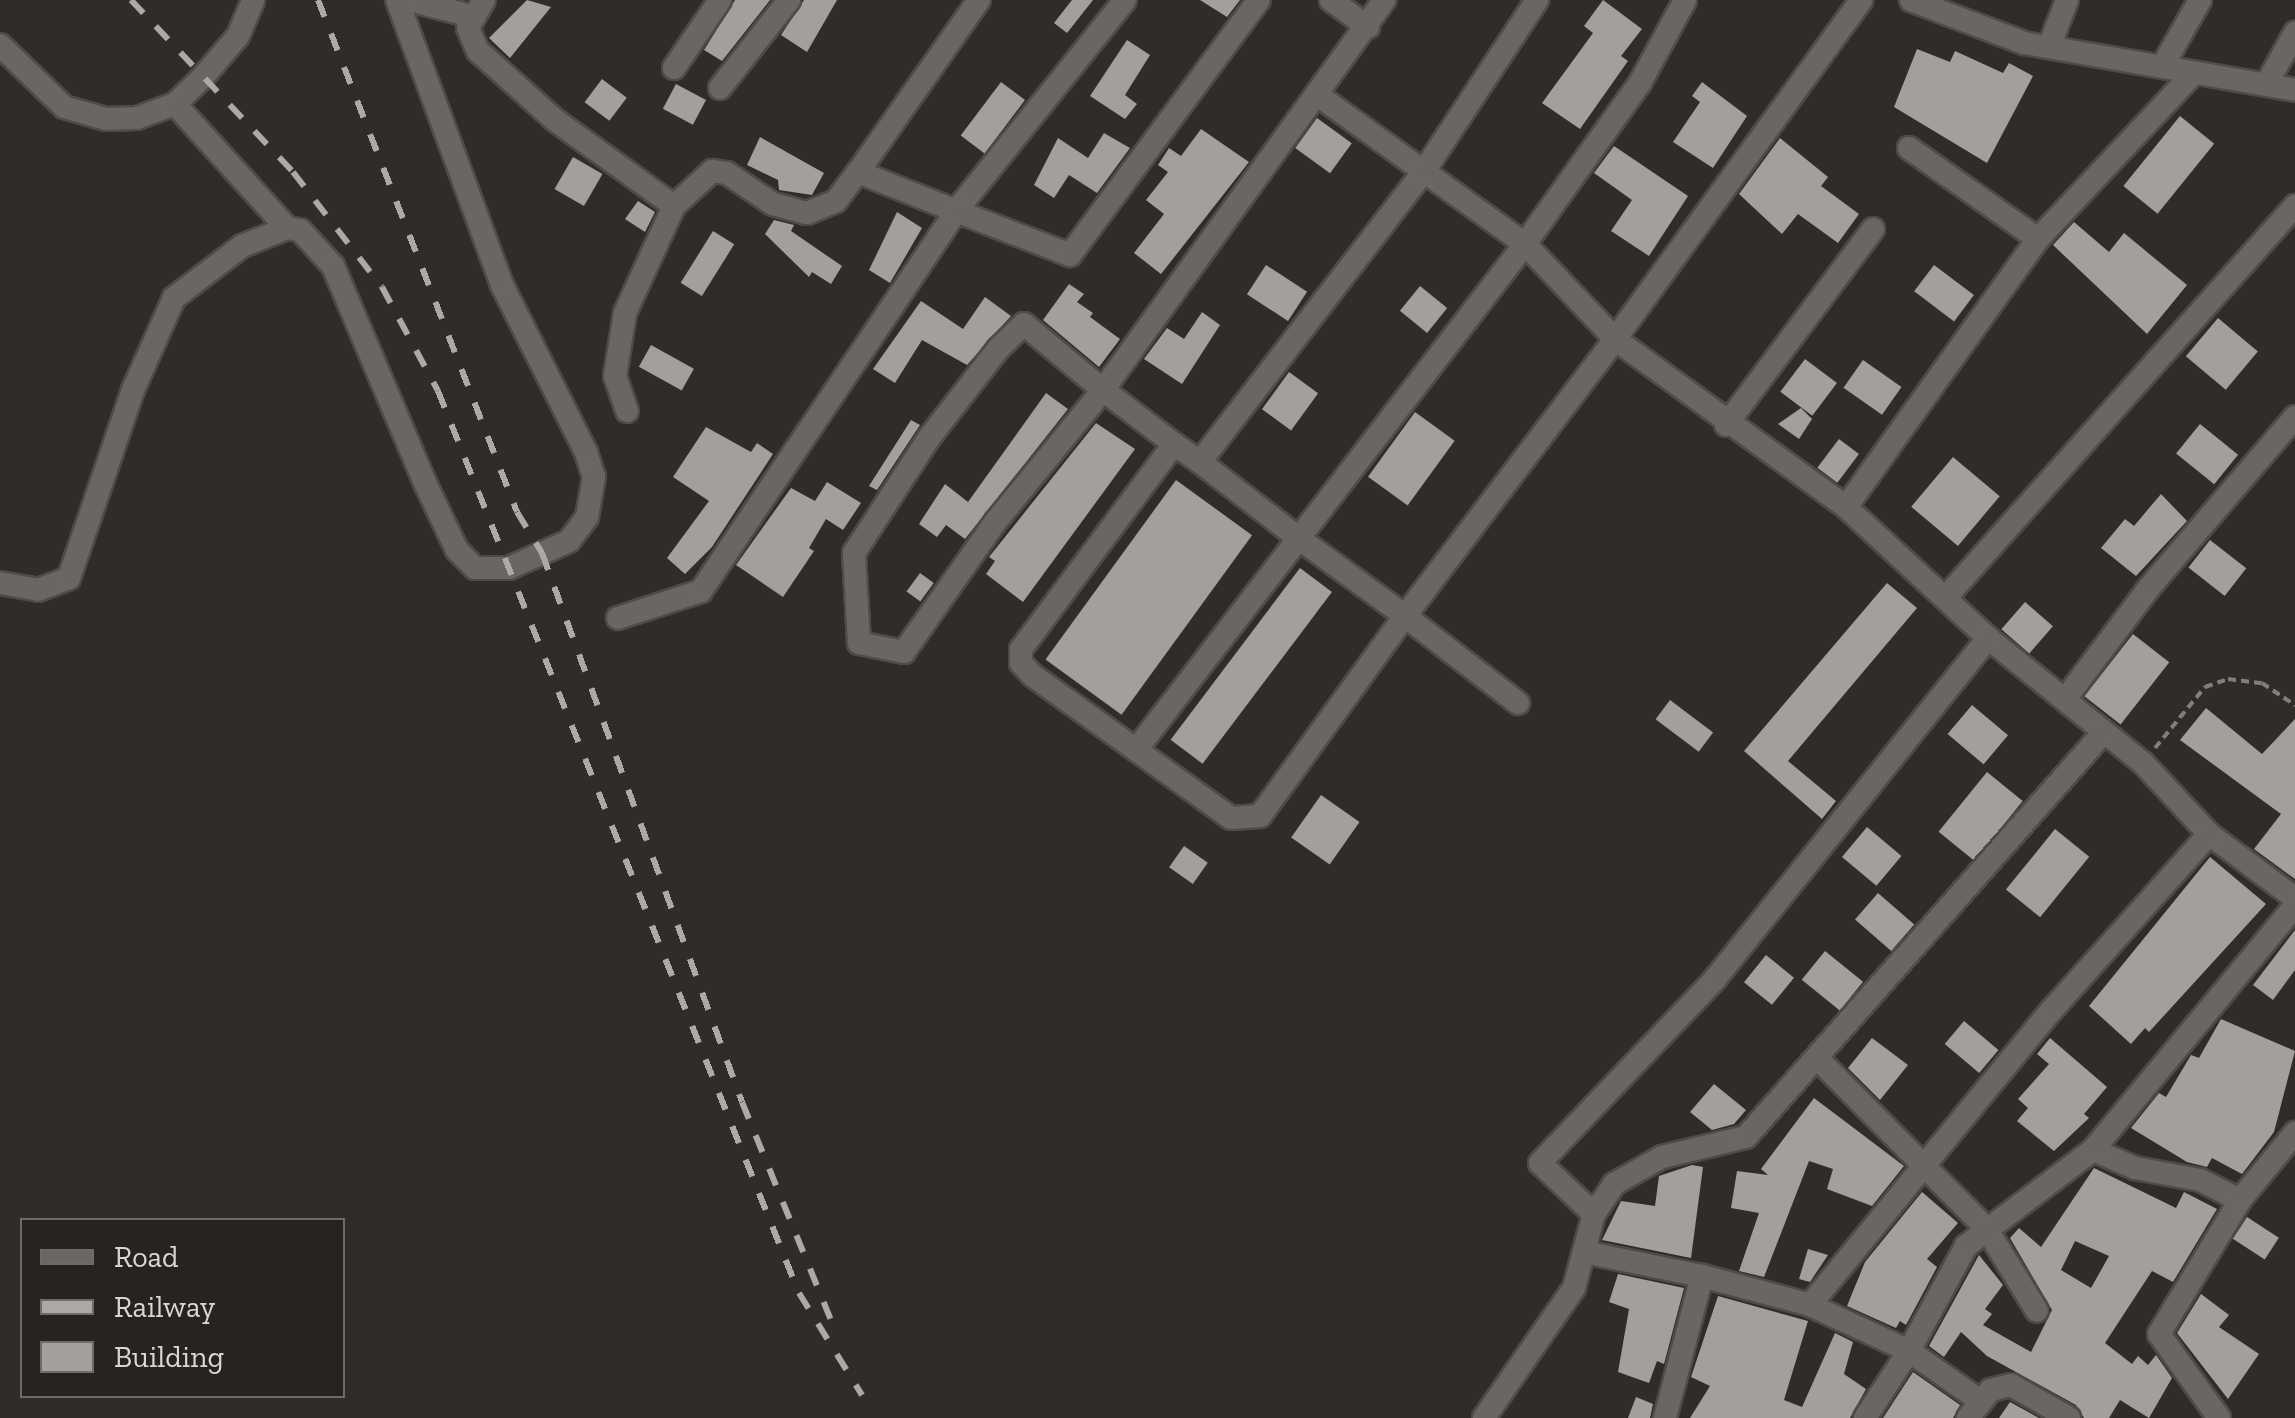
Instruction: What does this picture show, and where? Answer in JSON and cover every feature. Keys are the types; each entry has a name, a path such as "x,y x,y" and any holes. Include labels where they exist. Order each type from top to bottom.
{"street":[{"path":"0,45 32,82 84,114 137,118 176,104 238,36 254,0"},
{"path":"0,582 38,590 69,578 134,390 174,298 242,246 287,228 300,230 333,266 457,550 474,568 495,572 569,541 592,500 590,465 502,285 397,0"},
{"path":"409,0 478,8 468,28 478,51 503,75 674,206"},
{"path":"674,68 720,0"},
{"path":"720,88 789,0"},
{"path":"626,411 615,376 617,346 629,295 674,206 712,171 727,173 773,204 807,212 836,202 979,0"},
{"path":"618,618 701,592 956,211 1125,0"},
{"path":"858,172 1070,255 1259,0"},
{"path":"1331,0 1368,27"},
{"path":"1384,0 1320,96 1103,390 996,520 904,652 859,643 854,554 929,438 998,349 1024,324 1103,390 1518,703"},
{"path":"1200,462 1424,172 1537,0"},
{"path":"1136,750 1302,540 1525,244 1640,83 1685,0"},
{"path":"1174,444 1022,650 1020,663 1231,818 1260,816 1861,0"},
{"path":"1911,0 1944,6 2049,47 2295,90"},
{"path":"2049,47 2067,0"},
{"path":"2162,67 2200,0"},
{"path":"2266,85 2295,33"},
{"path":"1846,507 2038,239 2194,72"},
{"path":"1320,96 1525,244 1615,339 1726,425 1846,507 1947,596 1988,638 2143,763 2209,834 2295,898"},
{"path":"176,104 287,228"},
{"path":"1909,148 2038,239"},
{"path":"1947,596 2295,206"},
{"path":"1726,425 1873,229"},
{"path":"2066,698 2148,589 2295,416"},
{"path":"1594,1214 1540,1163 1715,979 1988,638"},
{"path":"1484,1418 1574,1288 1594,1214 1614,1184 1662,1157 1746,1137 1819,1060 2103,733"},
{"path":"1810,1305 2209,834"},
{"path":"1865,1418 1910,1351 1966,1246 2093,1150 2295,906"},
{"path":"1819,1060 1986,1228 2037,1311"},
{"path":"2219,1418 2159,1334 2240,1200 2295,1133"},
{"path":"2093,1150 2135,1168 2200,1180 2240,1200"},
{"path":"1584,1252 1702,1276 1810,1305 1910,1351 1974,1409 2011,1384 2069,1418"},
{"path":"1666,1418 1702,1276"}],"path":[{"path":"2143,763 2204,688 2228,679 2262,683 2295,704"}],"building":[{"path":"527,0 551,7 510,58 489,38"},
{"path":"735,0 770,0 722,61 704,50"},
{"path":"804,0 837,0 807,52 781,35"},
{"path":"1072,0 1093,0 1067,33 1054,23"},
{"path":"1200,0 1240,0 1227,17"},
{"path":"1603,0 1642,29 1621,56 1628,61 1580,129 1542,103 1593,33 1584,26"},
{"path":"1127,40 1150,55 1125,95 1137,104 1125,119 1090,96"},
{"path":"1917,49 1950,62 1955,51 2003,73 2009,63 2033,76 1987,163 1894,107"},
{"path":"602,79 627,98 609,121 585,102"},
{"path":"1001,82 1025,100 985,154 961,136"},
{"path":"1702,82 1747,116 1713,168 1673,142 1700,102 1692,96"},
{"path":"676,84 706,100 693,125 663,109"},
{"path":"2180,116 2214,144 2158,214 2123,186"},
{"path":"1317,118 1352,143 1330,173 1295,148"},
{"path":"1201,129 1249,162 1161,274 1134,253 1164,214 1146,200 1168,172 1158,165 1169,148 1181,156"},
{"path":"1104,133 1130,148 1097,193 1069,175 1054,198 1034,185 1058,138 1088,158"},
{"path":"760,137 824,173 812,195 779,190 778,180 747,165"},
{"path":"1780,138 1828,177 1821,186 1859,214 1838,243 1798,214 1782,234 1739,194"},
{"path":"1614,146 1688,196 1649,256 1611,231 1632,200 1594,173"},
{"path":"573,157 602,174 584,206 554,189"},
{"path":"638,201 655,212 645,232 625,219"},
{"path":"897,212 922,228 890,283 869,270"},
{"path":"774,220 794,225 791,231 842,266 831,284 812,272 809,277 765,234"},
{"path":"2074,222 2109,252 2124,233 2187,285 2147,334 2053,245"},
{"path":"713,231 734,244 702,296 681,283"},
{"path":"1266,265 1307,292 1288,321 1247,294"},
{"path":"1934,265 1974,295 1954,321 1914,291"},
{"path":"1069,284 1084,294 1077,302 1093,313 1090,317 1120,339 1099,367 1043,320"},
{"path":"1420,286 1447,308 1427,333 1400,311"},
{"path":"985,297 1011,316 967,365 922,340 895,383 873,369 921,301 963,329"},
{"path":"1202,312 1220,325 1182,384 1144,359 1167,328 1184,339"},
{"path":"2218,318 2258,351 2226,390 2186,356"},
{"path":"651,345 694,369 682,391 639,367"},
{"path":"1805,359 1837,383 1812,416 1780,392"},
{"path":"1863,360 1902,387 1882,415 1843,388"},
{"path":"1289,372 1318,393 1291,430 1262,409"},
{"path":"1046,393 1068,409 965,539 946,525 937,537 919,524 945,484 968,502"},
{"path":"1801,408 1812,419 1799,439 1778,424"},
{"path":"1415,412 1455,441 1408,506 1368,477"},
{"path":"911,420 920,425 877,490 869,486"},
{"path":"1096,423 1135,449 1023,602 986,574 995,561 989,557"},
{"path":"2200,424 2238,455 2214,484 2176,454"},
{"path":"706,427 751,452 757,443 773,454 712,547 685,574 667,558 709,501 673,477"},
{"path":"1839,439 1859,454 1837,483 1817,468"},
{"path":"1953,457 2000,496 1958,546 1911,507"},
{"path":"1176,480 1252,535 1122,715 1046,660"},
{"path":"827,482 861,503 843,530 826,519 809,548 814,551 783,597 736,565 791,488 815,501"},
{"path":"2161,494 2187,521 2136,576 2101,548 2125,519 2134,526"},
{"path":"2210,540 2246,568 2225,596 2188,568"},
{"path":"1300,568 1332,592 1203,764 1171,740"},
{"path":"920,573 934,583 920,602 906,592"},
{"path":"1887,583 1917,608 1788,761 1836,801 1822,819 1744,751"},
{"path":"2025,602 2053,626 2029,653 2001,629"},
{"path":"2133,634 2169,662 2121,725 2084,696"},
{"path":"1670,700 1713,732 1699,752 1656,719"},
{"path":"1972,705 2008,735 1984,764 1948,734"},
{"path":"2206,708 2262,754 2295,719 2295,879 2254,849 2281,814 2180,740"},
{"path":"1987,772 2023,801 1974,861 1939,832"},
{"path":"1321,795 1360,822 1330,865 1291,838"},
{"path":"1867,827 1901,856 1876,886 1842,857"},
{"path":"2055,829 2089,857 2040,917 2006,890"},
{"path":"1184,846 1208,863 1193,884 1169,867"},
{"path":"2210,857 2266,904 2149,1032 2145,1028 2131,1044 2089,1006"},
{"path":"1878,893 1914,924 1891,951 1855,919"},
{"path":"2295,930 2295,970 2273,1000 2253,985"},
{"path":"1825,951 1863,982 1840,1011 1802,980"},
{"path":"1766,955 1794,978 1772,1005 1744,982"},
{"path":"2221,1019 2295,1051 2274,1132 2242,1174 2212,1158 2207,1167 2187,1162 2131,1128 2159,1093 2166,1097 2191,1055 2199,1058"},
{"path":"1964,1021 1998,1050 1979,1073 1945,1044"},
{"path":"1872,1038 1908,1065 1880,1100 1848,1068"},
{"path":"2050,1038 2107,1087 2084,1114 2089,1118 2054,1151 2017,1121 2028,1108 2018,1099 2049,1064 2037,1054"},
{"path":"1714,1084 1746,1110 1734,1124 1712,1130 1690,1112"},
{"path":"1814,1098 1904,1166 1872,1206 1827,1189 1833,1169 1809,1161 1764,1277 1739,1271 1759,1213 1731,1208 1737,1171 1768,1175 1761,1169"},
{"path":"1692,1165 1703,1167 1691,1258 1602,1240 1621,1201 1655,1206 1659,1176"},
{"path":"2094,1168 2176,1208 2184,1192 2217,1209 2173,1282 2152,1271 2105,1343 2132,1364 2138,1356 2148,1365 2156,1355 2172,1378 2149,1418 2120,1400 2109,1418 2084,1418 2076,1405 1987,1356 1961,1332 1944,1357 1929,1346 1979,1255 2003,1285 1985,1309 1992,1314 1983,1325 2031,1352 2052,1310 2010,1238 2019,1228 2041,1247","holes":["2075,1241 2109,1256 2091,1288 2061,1270"]},
{"path":"1922,1192 1958,1223 1927,1259 1937,1267 1906,1325 1900,1321 1896,1328 1847,1306 1865,1262"},
{"path":"2247,1217 2279,1238 2265,1260 2233,1239"},
{"path":"1808,1249 1828,1255 1810,1282 1799,1279"},
{"path":"1618,1274 1684,1288 1664,1364 1657,1361 1649,1383 1618,1372 1629,1309 1609,1302"},
{"path":"2201,1294 2229,1315 2219,1327 2259,1354 2228,1399 2177,1333"},
{"path":"1718,1296 1808,1321 1784,1400 1802,1407 1835,1333 1853,1342 1844,1374 1866,1389 1850,1418 1690,1418 1710,1386 1691,1377"},
{"path":"1913,1372 1960,1405 1953,1418 1883,1418"},
{"path":"1636,1397 1653,1404 1650,1418 1628,1418"},
{"path":"2010,1402 2039,1418 1999,1418"}],"railway":[{"path":"131,0 293,172 382,287 438,391 799,1293 862,1395"},
{"path":"318,0 517,512 542,553 742,1102 837,1335"}]}
